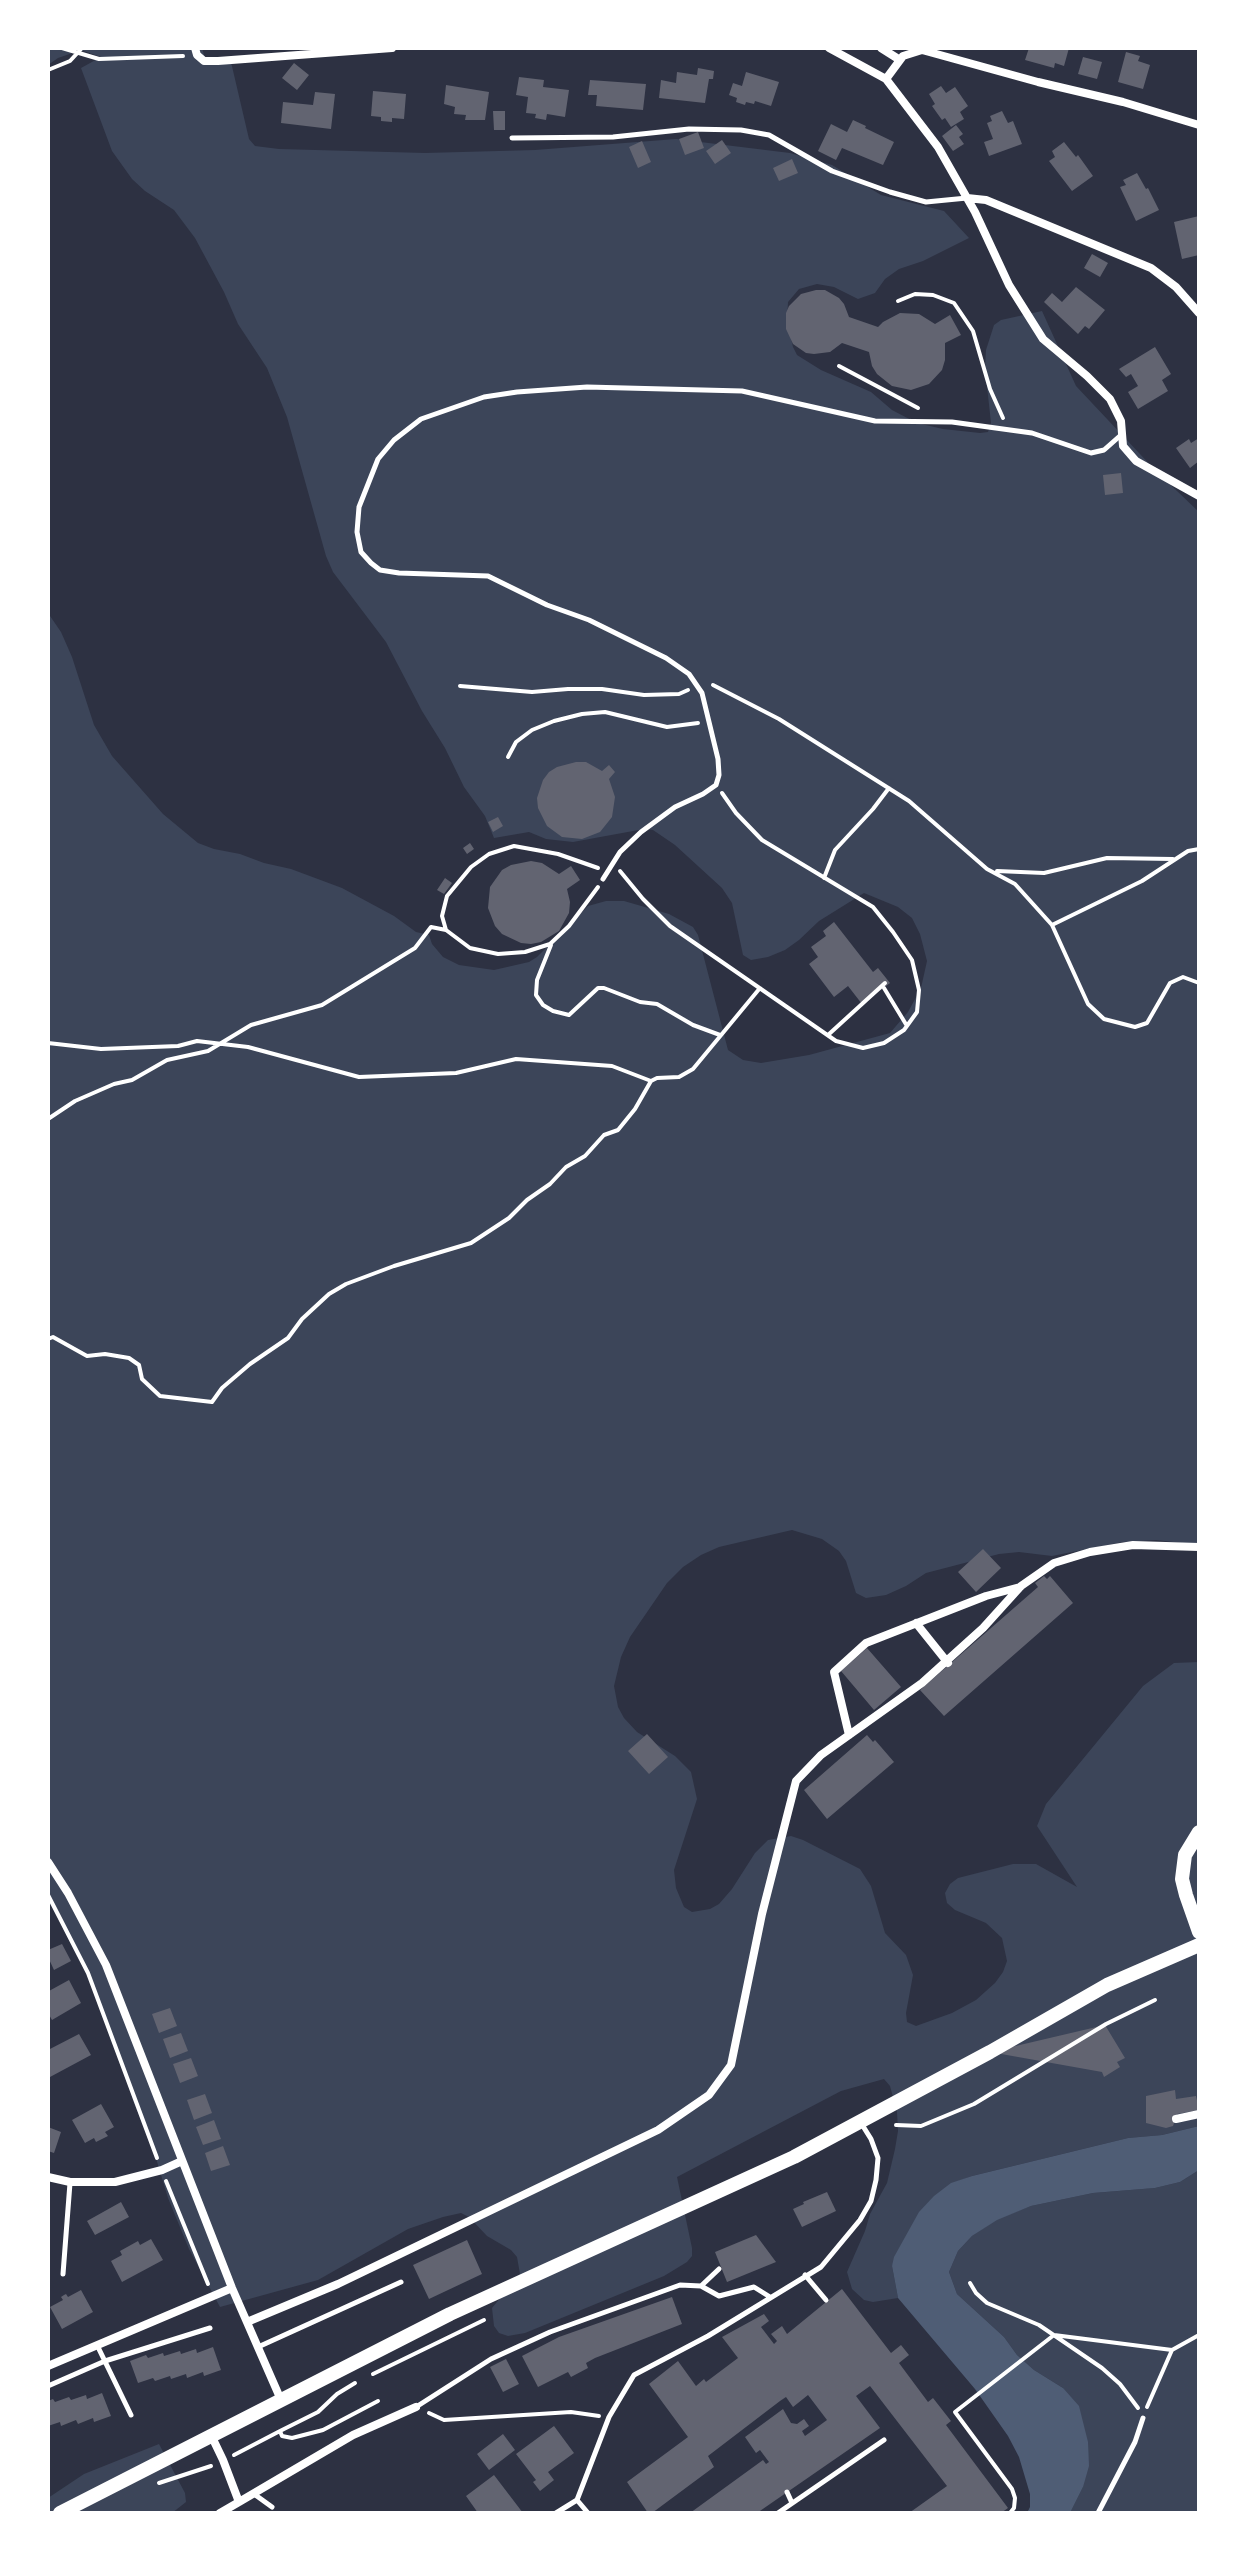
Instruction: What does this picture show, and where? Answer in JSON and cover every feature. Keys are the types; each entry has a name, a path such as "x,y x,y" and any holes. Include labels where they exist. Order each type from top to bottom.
{"main road":[{"path":"1199,1832 1185,1855 1182,1879 1199,1932"},
{"path":"60,2513 450,2314 794,2157 1107,1985 1199,1945"}],"street":[{"path":"196,52 204,61 218,61 392,48"},
{"path":"829,48 886,79 938,147 975,212 1009,285 1043,339 1110,399 1121,421 1123,446 1136,461 1199,496"},
{"path":"881,48 900,60"},
{"path":"886,79 903,56 922,50 1199,125"},
{"path":"967,198 986,200 1151,268 1176,287 1199,313"},
{"path":"247,2322 338,2284 658,2130 709,2095 731,2065 762,1914 796,1781 821,1755 922,1683 983,1628 1021,1586 1054,1563 1090,1552 1133,1545 1199,1547"},
{"path":"849,1735 834,1672 866,1643 986,1596 1021,1586"},
{"path":"916,1623 949,1664"},
{"path":"48,1862 106,1965 232,2288 281,2400"},
{"path":"1176,2119 1199,2114"},
{"path":"48,2177 70,2182 115,2182 162,2170 182,2161"},
{"path":"48,2366 232,2288"},
{"path":"220,2513 353,2435 416,2407"},
{"path":"211,2435 239,2502"}],"lane":[{"path":"512,138 613,137 689,129 741,130 769,135 832,171 890,192 926,202 967,198"},
{"path":"603,879 620,852 641,832 675,807 716,785 718,759 702,693 689,674 666,658 488,576 399,573 380,570 371,563 361,552 357,532 359,507 378,459 394,440 421,419 484,397 587,387 742,391 875,421 945,422 1032,433 1091,453 1104,450 1121,435"},
{"path":"556,2513 577,2500 609,2417 634,2375 708,2336 821,2267 860,2220 871,2201 878,2158 860,2122"},
{"path":"63,2274 70,2182"},
{"path":"701,2286 719,2269"},
{"path":"805,2275 826,2300"},
{"path":"257,2348 401,2282"},
{"path":"416,2407 491,2359 550,2332 680,2285 701,2286 719,2296 754,2287 770,2297"},
{"path":"48,2386 105,2361 210,2328"},
{"path":"97,2345 131,2415"},
{"path":"1098,2513 1135,2442 1143,2418"},
{"path":"778,2513 884,2440"},
{"path":"787,2492 792,2503"},
{"path":"254,2494 272,2507"},
{"path":"577,2500 588,2513"}],"path":[{"path":"62,48 99,59 196,52"},
{"path":"48,70 70,61 82,48"},
{"path":"898,301 915,294 933,295 954,303 973,331 990,389 1011,430"},
{"path":"839,366 945,422"},
{"path":"689,674 779,719 889,788 928,817 987,869 1044,873 1107,858 1173,859"},
{"path":"460,686 532,692 602,689 644,695 679,694 698,687"},
{"path":"508,757 516,742 532,730 582,714 605,712 667,727 708,720"},
{"path":"614,862 635,890 670,926 836,1041 863,1048 884,1043 907,1026 917,1012 919,990 912,960 873,907 762,840 736,813 716,785"},
{"path":"824,878 835,850 889,788"},
{"path":"446,930 442,916 447,896 471,867 489,854 514,846 546,851 608,872"},
{"path":"1052,925 1142,881 1188,851 1199,849"},
{"path":"995,871 1015,884 1052,925 1088,1004 1104,1019 1135,1027 1147,1023 1170,983 1183,977 1199,983"},
{"path":"603,879 583,910 551,943 535,987 539,1000 553,1011 569,1015 598,988 604,988 619,996 657,1004 693,1025 720,1035"},
{"path":"48,1119 75,1101 114,1084 132,1080 167,1060 208,1051 251,1025 322,1005 415,948 431,927 446,930 470,948 498,954 525,952 551,943"},
{"path":"828,1035 884,985 907,1026"},
{"path":"48,1339 53,1337 87,1356 105,1354 129,1358 139,1365 142,1379 160,1396 212,1402 222,1388 250,1364 288,1338 329,1294 346,1284 394,1266 471,1243 509,1218 566,1167 585,1156 604,1135 618,1130 651,1081 679,1077 693,1069 760,988"},
{"path":"48,1043 101,1049 178,1046 197,1041 248,1047 359,1077 456,1073 516,1059 612,1066 651,1081"},
{"path":"48,1895 88,1973 213,2296"},
{"path":"896,2125 921,2126 974,2104 1106,2024 1155,2000"},
{"path":"970,2283 987,2303 1039,2325 1120,2384 1134,2400 1143,2418"},
{"path":"370,2376 484,2320"},
{"path":"1010,2513 1015,2498 1012,2489 955,2412 1054,2335 1172,2350 1199,2335"},
{"path":"1143,2418 1172,2350"},
{"path":"148,2489 160,2482 202,2470 318,2412 337,2394 355,2383"},
{"path":"280,2431 282,2436 292,2438 307,2436 378,2401"},
{"path":"416,2407 444,2420 571,2412 609,2417"}],"shaded area":[{"path":"48,48 202,48 205,58 231,62 249,139 255,146 425,153 535,150 676,139 790,153 832,165 881,195 944,211 969,238 923,261 899,269 885,279 875,293 858,299 834,287 817,284 799,289 788,302 787,321 797,355 821,370 871,392 892,410 917,423 943,429 988,432 991,423 986,350 994,325 1001,320 1042,311 1076,386 1199,512 1199,1545 1156,1540 1123,1542 1052,1556 1019,1552 999,1554 926,1573 886,1595 866,1598 856,1593 846,1561 839,1551 822,1539 792,1530 719,1547 683,1567 667,1583 630,1637 614,1686 618,1707 624,1718 637,1732 675,1756 691,1772 697,1799 674,1870 676,1888 684,1907 692,1912 719,1904 755,1853 768,1840 791,1836 860,1869 871,1886 885,1933 906,1955 913,1975 907,2022 916,2026 976,2000 995,1983 1007,1961 1002,1938 986,1923 955,1910 947,1903 945,1893 950,1884 958,1878 1013,1864 1036,1864 1077,1887 1037,1826 1046,1804 1143,1686 1174,1663 1199,1662 1199,2126 1162,2135 1128,2138 972,2176 951,2184 892,2266 898,2298 873,2302 864,2300 852,2289 847,2272 870,2214 887,2183 895,2149 897,2112 890,2086 884,2079 841,2091 677,2177 692,2248 692,2256 687,2262 664,2276 525,2333 508,2336 499,2333 494,2326 492,2308 520,2274 517,2257 461,2213 408,2229 318,2280 220,2307 189,2249 168,2198 87,1972 48,1900 48,613 72,657 94,725 112,756 163,814 198,843 291,869 342,888 394,916 416,932 429,935 443,957 459,965 494,970 529,962 588,906 606,901 624,901 669,914 693,927 698,935 728,1050 743,1060 761,1063 809,1055 890,1033 908,1012 921,988 927,961 912,918 898,907 864,893 819,921 785,950 751,960 743,955 732,903 722,888 675,845 653,830 573,842 546,839 529,832 494,838 485,816 464,787 386,642 333,572 287,417 267,368 238,324 195,238 174,210 132,179 112,151 81,68 101,57 81,50 48,65"},
{"path":"1199,2126 1199,2170 1180,2182 1155,2188 1093,2193 1031,2206 997,2220 972,2236 958,2251 949,2272 957,2294 1004,2337 1017,2355 1063,2388 1079,2406 1088,2442 1089,2466 1083,2487 1070,2513 1027,2513 1030,2494 1019,2457 975,2389 898,2298 892,2266 894,2257 919,2212 951,2183 1128,2138 1162,2135"},
{"path":"1199,2170 1199,2513 1070,2513 1083,2487 1063,2388 1017,2355 1004,2337 957,2294 949,2272 958,2251 972,2236 997,2219 1031,2206 1093,2193 1155,2188 1180,2182"},
{"path":"159,2444 185,2493 186,2502 172,2513 48,2513 48,2498 84,2474"}],"building":[{"path":"1029,48 1069,48 1064,66 1055,63 1054,68 1025,60"},
{"path":"1126,52 1140,56 1138,61 1150,65 1143,89 1118,82"},
{"path":"1083,57 1102,62 1097,79 1078,74"},
{"path":"294,63 309,75 297,90 282,78"},
{"path":"698,68 714,71 713,79 709,79 705,103 659,98 661,80 676,83 677,72 697,75"},
{"path":"746,72 779,82 771,106 755,101 754,104 746,102 745,105 729,95 733,83 742,86"},
{"path":"519,77 544,80 543,87 569,90 565,117 547,114 546,120 526,113 528,97 516,95"},
{"path":"590,80 646,84 643,110 596,106 597,95 588,95"},
{"path":"446,85 489,92 485,120 465,120 466,115 454,114 455,107 444,104"},
{"path":"941,86 946,93 955,87 968,106 960,112 964,119 951,127 932,106 935,104 929,94"},
{"path":"373,91 406,94 404,119 381,121 381,117 371,116"},
{"path":"315,92 335,94 331,129 281,123 283,102 313,105"},
{"path":"493,111 505,111 505,130 494,130"},
{"path":"1002,111 1008,123 1013,121 1022,144 989,156 984,142 993,139 987,123 992,121 990,116"},
{"path":"853,120 894,142 883,165 842,148 836,160 818,151 831,124 847,132"},
{"path":"956,125 963,134 959,137 964,144 953,151 942,136"},
{"path":"698,132 704,148 685,155 679,139"},
{"path":"722,140 731,153 715,164 706,151"},
{"path":"642,141 651,162 638,168 629,147"},
{"path":"1064,142 1093,176 1072,191 1049,161 1055,157 1052,151"},
{"path":"792,159 798,173 779,181 773,168"},
{"path":"1137,173 1159,210 1136,221 1120,187 1126,185 1123,180"},
{"path":"1199,216 1199,255 1182,259 1174,222"},
{"path":"1092,254 1108,263 1100,277 1084,268"},
{"path":"1076,287 1105,310 1089,329 1085,326 1078,334 1044,302 1052,293 1062,302"},
{"path":"825,290 839,298 849,317 878,327 900,313 919,314 935,324 950,315 961,335 945,343 942,370 929,384 911,390 892,386 877,374 869,352 842,343 830,352 814,354 806,353 793,344 786,329 786,313 801,294"},
{"path":"1155,347 1171,374 1162,380 1168,391 1138,409 1128,392 1138,386 1131,374 1126,377 1119,369"},
{"path":"1199,438 1199,461 1190,468 1176,448 1189,439 1191,443"},
{"path":"1121,473 1123,493 1105,495 1103,475"},
{"path":"576,762 586,762 602,771 609,765 615,772 609,779 615,797 612,817 600,832 582,839 562,837 547,826 538,808 537,798 549,772"},
{"path":"498,817 503,826 493,832 488,822"},
{"path":"470,843 474,849 467,854 463,848"},
{"path":"531,861 542,863 559,874 571,866 580,880 567,889 569,913 559,931 531,944 502,934 488,908 490,887 502,870"},
{"path":"445,878 452,883 444,894 437,890"},
{"path":"834,922 873,972 878,968 890,983 862,1004 848,986 834,997 809,964 818,957 811,947 826,936 823,931"},
{"path":"983,1549 1001,1568 976,1592 958,1572"},
{"path":"1044,1576 1047,1579 1050,1576 1073,1603 944,1716 920,1690 1038,1587 1035,1583"},
{"path":"867,1648 901,1687 874,1710 841,1671"},
{"path":"647,1734 668,1757 649,1774 628,1751"},
{"path":"867,1735 894,1762 827,1819 804,1790"},
{"path":"62,1944 71,1961 54,1970 48,1950"},
{"path":"69,1980 81,2003 52,2020 48,2013 49,1991"},
{"path":"170,2008 177,2026 159,2033 152,2014"},
{"path":"1105,2025 1125,2058 1117,2062 1120,2067 1104,2077 1102,2072 990,2052"},
{"path":"181,2033 188,2051 170,2058 163,2039"},
{"path":"79,2034 91,2055 50,2077 48,2050"},
{"path":"191,2058 198,2076 180,2083 173,2064"},
{"path":"1175,2090 1176,2099 1196,2096 1199,2110 1177,2114 1173,2126 1166,2128 1146,2123 1146,2096"},
{"path":"205,2094 212,2113 194,2120 187,2100"},
{"path":"101,2104 114,2127 105,2132 108,2136 85,2143 72,2120"},
{"path":"214,2120 221,2139 203,2145 196,2127"},
{"path":"48,2127 61,2132 54,2153 48,2151"},
{"path":"223,2146 230,2165 211,2171 205,2153"},
{"path":"827,2192 836,2211 802,2227 793,2209"},
{"path":"121,2202 129,2217 95,2235 87,2221"},
{"path":"756,2235 776,2262 727,2282 715,2252"},
{"path":"151,2239 163,2260 122,2282 111,2261 122,2255 120,2251 138,2241 140,2245"},
{"path":"467,2240 482,2274 429,2299 413,2265"},
{"path":"842,2289 891,2353 901,2345 909,2355 899,2363 928,2402 933,2398 951,2421 946,2425 1008,2508 1001,2513 909,2513 947,2486 870,2386 856,2396 880,2428 757,2513 690,2513 763,2460 766,2464 769,2462 760,2450 756,2453 745,2437 783,2409 791,2423 797,2424 804,2419 809,2426 802,2431 805,2436 827,2420 808,2395 793,2407 786,2397 780,2401 708,2456 714,2467 648,2513 627,2482 688,2437 649,2384 678,2361 696,2386 704,2379 706,2382 738,2358 722,2337 764,2314 769,2321 761,2327 774,2344 777,2341 771,2334 782,2326 787,2334"},
{"path":"81,2290 93,2312 62,2329 50,2307 63,2300 61,2297 64,2295 68,2297"},
{"path":"672,2297 682,2324 595,2358 586,2363 588,2368 571,2377 568,2372 538,2387 522,2356 559,2337"},
{"path":"213,2347 221,2370 204,2376 203,2372 187,2378 186,2374 138,2383 130,2361 146,2355 148,2358 196,2349 197,2353"},
{"path":"506,2359 519,2384 503,2392 490,2367"},
{"path":"102,2393 111,2416 94,2422 93,2418 78,2424 76,2420 61,2426 60,2422 48,2426 48,2401 69,2397 71,2400 86,2395 87,2399"},
{"path":"554,2426 574,2453 548,2472 554,2480 540,2491 533,2482 536,2480 516,2454"},
{"path":"503,2434 515,2450 489,2470 477,2454"},
{"path":"494,2475 523,2513 478,2513 466,2496"}]}
